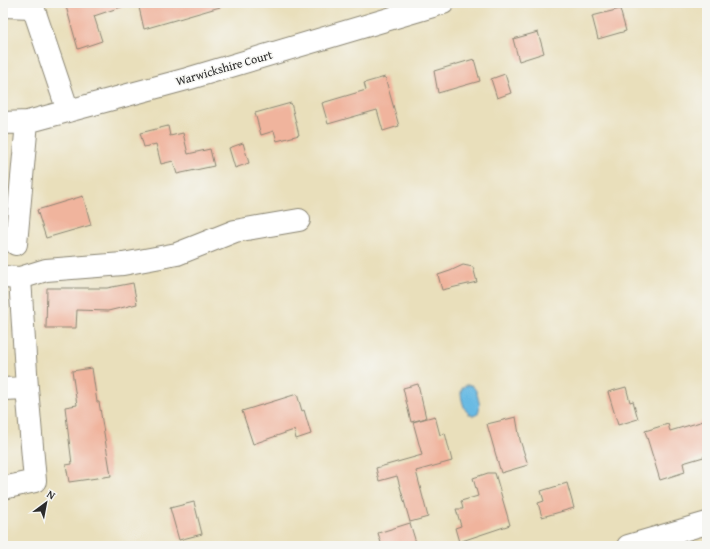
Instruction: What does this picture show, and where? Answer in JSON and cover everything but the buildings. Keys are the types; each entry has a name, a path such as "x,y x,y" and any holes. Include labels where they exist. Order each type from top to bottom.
{"street":[{"name":"Warwickshire Court","path":"3,123 12,124 27,122 187,79 443,3"},
{"path":"3,6 33,7 68,111"},
{"path":"16,244 27,122"},
{"path":"3,488 35,480 27,388 11,278 46,270 123,264 177,254 235,231 299,220"},
{"path":"3,389 27,388"},
{"path":"628,546 707,523"}],"water":[{"path":"466,385 471,385 476,390 479,402 479,411 474,416 467,411 462,401 461,390"}]}
